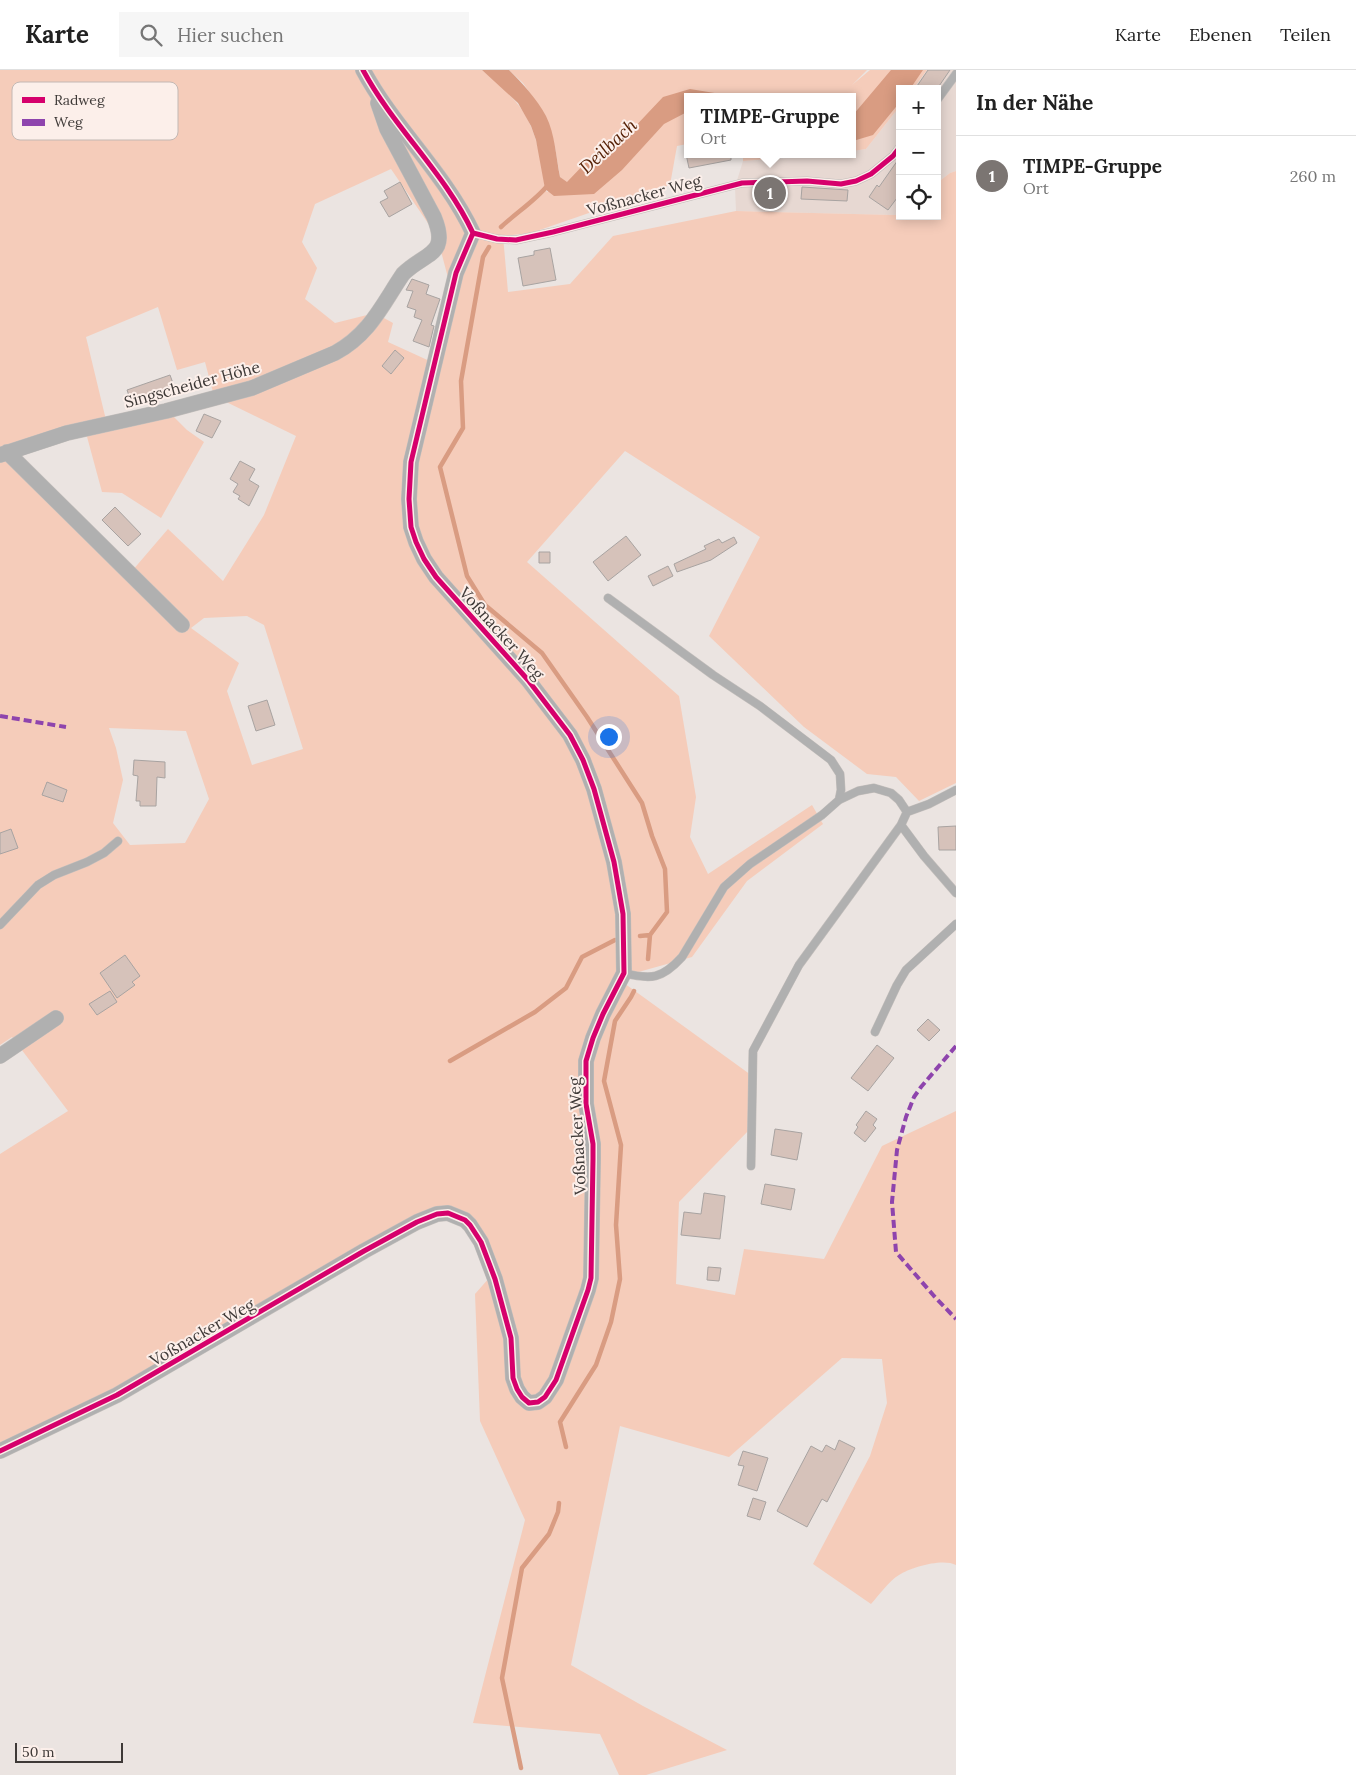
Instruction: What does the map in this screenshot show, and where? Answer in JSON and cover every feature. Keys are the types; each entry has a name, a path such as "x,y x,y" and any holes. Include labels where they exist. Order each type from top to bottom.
{"street":[{"path":"363,70 375,92 440,178 473,233"},
{"name":"Singscheider Höhe","path":"182,625 4,454 67,433 166,411 252,388 335,353 347,347 360,336 372,322 403,274 410,267 434,252 440,240 439,229 434,217 387,129 375,92"},
{"name":"Voßnacker Weg","path":"0,1451 117,1395 364,1251 437,1214 448,1213 465,1220 481,1242 496,1279 512,1338 513,1378 522,1397 528,1403 538,1402 545,1397 556,1380 591,1278 593,1144 586,1104 586,1061 603,1014 624,973 623,914 619,888 596,798 583,760 570,735 542,697 436,577 424,560 411,527 409,499 411,462 456,273 473,233"},
{"path":"0,1056 56,1018"}],"lane":[{"path":"941,95 956,74"},
{"name":"Voßnacker Weg","path":"473,233 496,239 516,240 742,183 807,181 841,184 856,181 871,174 896,152"},
{"path":"608,598 713,675 760,706 831,760 840,774 841,790 839,800"},
{"path":"624,973 641,978 652,977 663,974 674,966 682,957 724,886 750,864 822,815 839,800 866,789 882,789 891,793 899,800 907,812"},
{"path":"751,1166 753,1051 799,965 901,825 907,812 929,804 956,790"},
{"path":"901,825 924,856 956,893"},
{"path":"0,925 38,885 54,875 104,853 118,841"},
{"path":"875,1032 906,970 956,924"}],"shaded area":[{"path":"0,70 355,70 427,172 437,172 371,70 482,70 512,98 529,121 537,143 547,192 567,183 560,177 555,147 545,115 523,83 509,70 867,70 852,85 870,70 927,70 916,85 896,85 896,111 866,149 856,151 856,93 684,93 684,145 677,146 670,185 531,233 503,236 508,292 570,284 613,236 736,211 896,214 896,220 941,220 941,180 956,171 956,783 919,801 896,777 867,774 804,727 709,636 760,537 625,451 527,562 679,696 696,797 690,837 708,874 812,805 823,824 747,881 692,957 617,978 751,1075 749,1130 679,1202 676,1284 735,1295 744,1249 824,1259 882,1146 956,1111 956,1565 943,1562 935,1563 919,1566 904,1572 884,1588 871,1604 813,1564 870,1456 887,1403 882,1359 842,1358 729,1457 620,1426 571,1665 643,1706 727,1750 646,1775 619,1775 600,1734 473,1723 525,1520 480,1421 475,1294 497,1269 474,1221 436,1210 108,1396 0,1444 0,1154 68,1111 12,1037 0,1045","holes":["391,169 434,232 451,289 434,363 388,342 393,323 375,313 335,323 305,299 317,268 302,242 315,204","158,307 177,370 205,362 214,396 296,436 264,515 223,581 168,529 132,571 25,465 22,456 35,447 86,433 102,492 122,493 161,518 204,442 187,430 173,416 106,420 86,337","247,616 264,625 303,749 252,765 227,691 239,663 191,628 204,618","109,728 186,731 209,799 185,843 130,845 113,823 123,780 116,748"]},
{"path":"482,70 509,70 534,97 549,123 560,177 567,182 589,159 612,151 663,97 690,89 714,93 684,93 684,114 664,124 622,170 594,194 554,196 545,189 536,140 531,126 518,103"},
{"path":"891,70 923,70 913,85 896,85 896,107 873,135 856,140 856,111"},
{"path":"927,70 956,70 956,171 941,180 941,85 916,85"},
{"path":"896,111 896,214 736,211 735,187 743,161 790,158 856,158 856,151 866,149"},
{"path":"743,158 782,158 743,161"}],"building":[{"path":"928,70 950,70 940,85 918,85"},
{"path":"687,158 731,158 731,160 689,168"},
{"path":"896,163 896,199 888,210 869,197 877,185 879,187"},
{"path":"400,182 412,204 389,217 380,202 388,198 384,191"},
{"path":"802,187 848,190 847,201 801,199"},
{"path":"550,248 556,280 523,286 518,258 534,255 534,251"},
{"path":"412,279 429,285 426,294 440,299 431,325 434,326 429,347 413,341 422,320 414,317 416,310 407,307 413,291 406,290"},
{"path":"395,350 404,358 391,374 382,366"},
{"path":"170,375 174,386 165,389 167,396 145,404 144,400 132,404 127,390"},
{"path":"204,414 221,421 212,438 196,431"},
{"path":"240,461 255,469 249,480 259,486 249,506 238,499 240,496 233,492 238,484 230,479"},
{"path":"115,507 141,534 128,546 102,520"},
{"path":"626,536 641,555 608,581 593,562"},
{"path":"734,537 737,543 711,560 677,572 674,564 706,549 704,546 719,539 722,543"},
{"path":"539,552 550,552 550,563 539,563"},
{"path":"668,566 673,576 653,586 648,576"},
{"path":"267,700 275,725 256,731 248,706"},
{"path":"134,760 165,762 165,778 157,777 156,806 140,806 140,801 136,801 138,776 133,775"},
{"path":"47,782 67,790 63,802 42,795"},
{"path":"956,826 956,850 939,850 938,827"},
{"path":"11,829 18,848 0,854 0,833"},
{"path":"125,955 140,976 132,982 135,985 117,998 100,973"},
{"path":"110,991 117,1002 97,1015 89,1004"},
{"path":"928,1019 940,1030 929,1041 917,1030"},
{"path":"877,1045 894,1058 868,1091 851,1078"},
{"path":"866,1111 877,1119 873,1125 876,1128 865,1142 854,1133 858,1127 856,1125"},
{"path":"775,1129 802,1133 797,1160 771,1155"},
{"path":"765,1184 795,1189 791,1210 761,1204"},
{"path":"704,1193 725,1196 720,1239 681,1235 684,1212 701,1214"},
{"path":"708,1267 721,1268 719,1281 707,1280"},
{"path":"839,1440 855,1448 827,1502 822,1499 807,1527 777,1511 811,1446 822,1452 826,1445 835,1450"},
{"path":"743,1451 768,1458 757,1491 738,1485 744,1466 738,1465"},
{"path":"753,1498 766,1502 760,1520 747,1516"}],"waterway":[{"path":"501,227 548,185"},
{"path":"489,247 483,257 461,381 463,428 440,467 467,576 485,605 542,653 587,717 642,803 665,869 667,912 650,935 648,959"},
{"path":"640,936 650,935"},
{"path":"450,1061 535,1012 566,988 582,957 615,940"},
{"path":"566,1447 560,1422 596,1365 611,1322 620,1279 616,1225 621,1145 604,1081 615,1021 634,991"},
{"path":"521,1768 502,1678 522,1568 549,1534 558,1512 559,1503"}],"marked path":[{"path":"0,716 66,727"},
{"path":"956,1046 914,1097 906,1117 897,1150 892,1202 896,1252 956,1319"}],"cycle path":[{"path":"0,1451 117,1395 364,1251 417,1222 437,1214 448,1213 465,1220 481,1242 495,1279 511,1338 513,1378 522,1397 529,1403 538,1402 545,1397 556,1380 588,1290 591,1278 593,1144 586,1104 586,1061 603,1014 624,973 623,914 614,862 594,789 583,760 570,735 528,680 436,577 424,559 411,527 409,499 411,462 456,273 473,233 462,211 448,190 389,112 363,70"},
{"path":"473,233 497,239 516,240 742,183 807,181 841,184 856,181 871,174 896,152"}],"place":[{"name":"TIMPE-Gruppe","path":"770,193"}],"water label":[{"name":"Deilbach","path":"608,146"}]}
